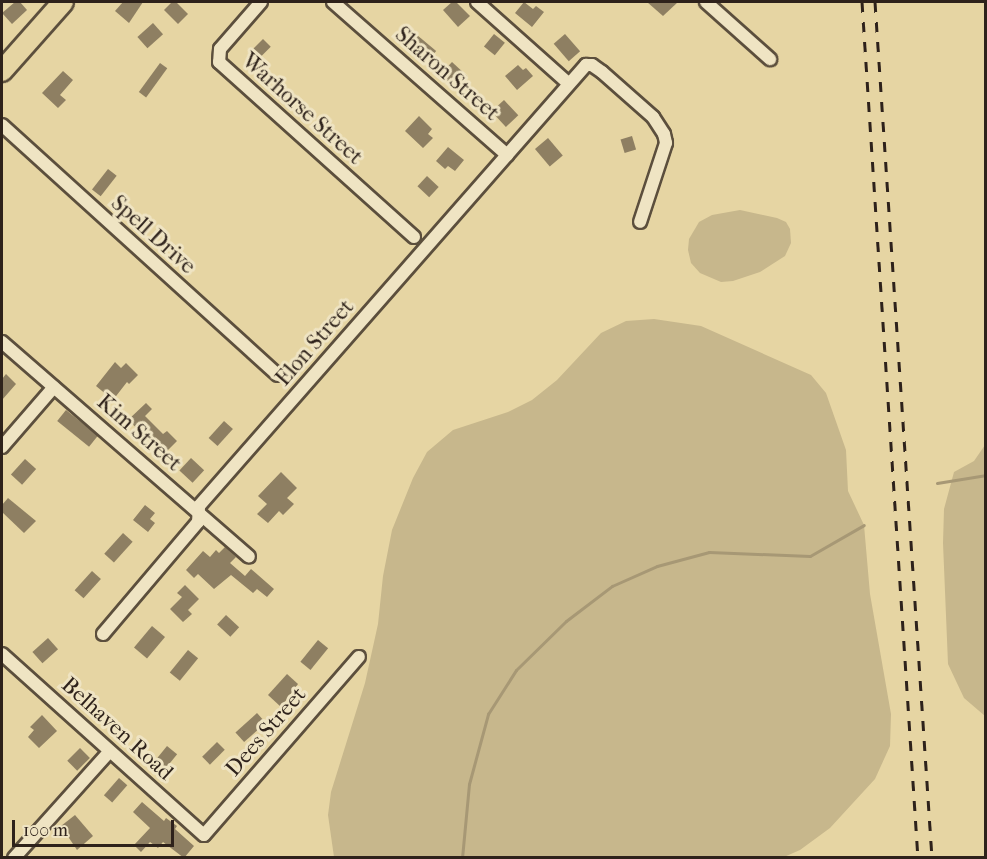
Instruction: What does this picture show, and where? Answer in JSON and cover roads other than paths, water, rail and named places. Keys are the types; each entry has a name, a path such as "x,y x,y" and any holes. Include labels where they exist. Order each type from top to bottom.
{"main road":[{"path":"2,71 63,2"}],"street":[{"name":"Warhorse Street","path":"261,2 220,49 219,62 414,237"},
{"name":"Sharon Street","path":"333,2 507,155"},
{"path":"477,2 569,84"},
{"path":"706,2 770,59"},
{"name":"Elon Street","path":"103,634 198,522 200,506 585,65 592,65 659,124 666,143 640,222"},
{"name":"Spell Drive","path":"2,125 278,375"},
{"name":"Kim Street","path":"2,342 249,557"},
{"path":"2,447 54,387"},
{"name":"Belhaven Road","path":"2,654 204,835"},
{"name":"Dees Street","path":"204,835 359,657"},
{"path":"14,858 109,752"}],"waterway":[{"path":"937,483 986,475"},
{"path":"462,858 469,784 488,714 516,670 566,621 612,586 657,566 709,552 810,556 864,525"}],"railway":[{"path":"862,2 918,858"},
{"path":"875,2 932,858"}]}
